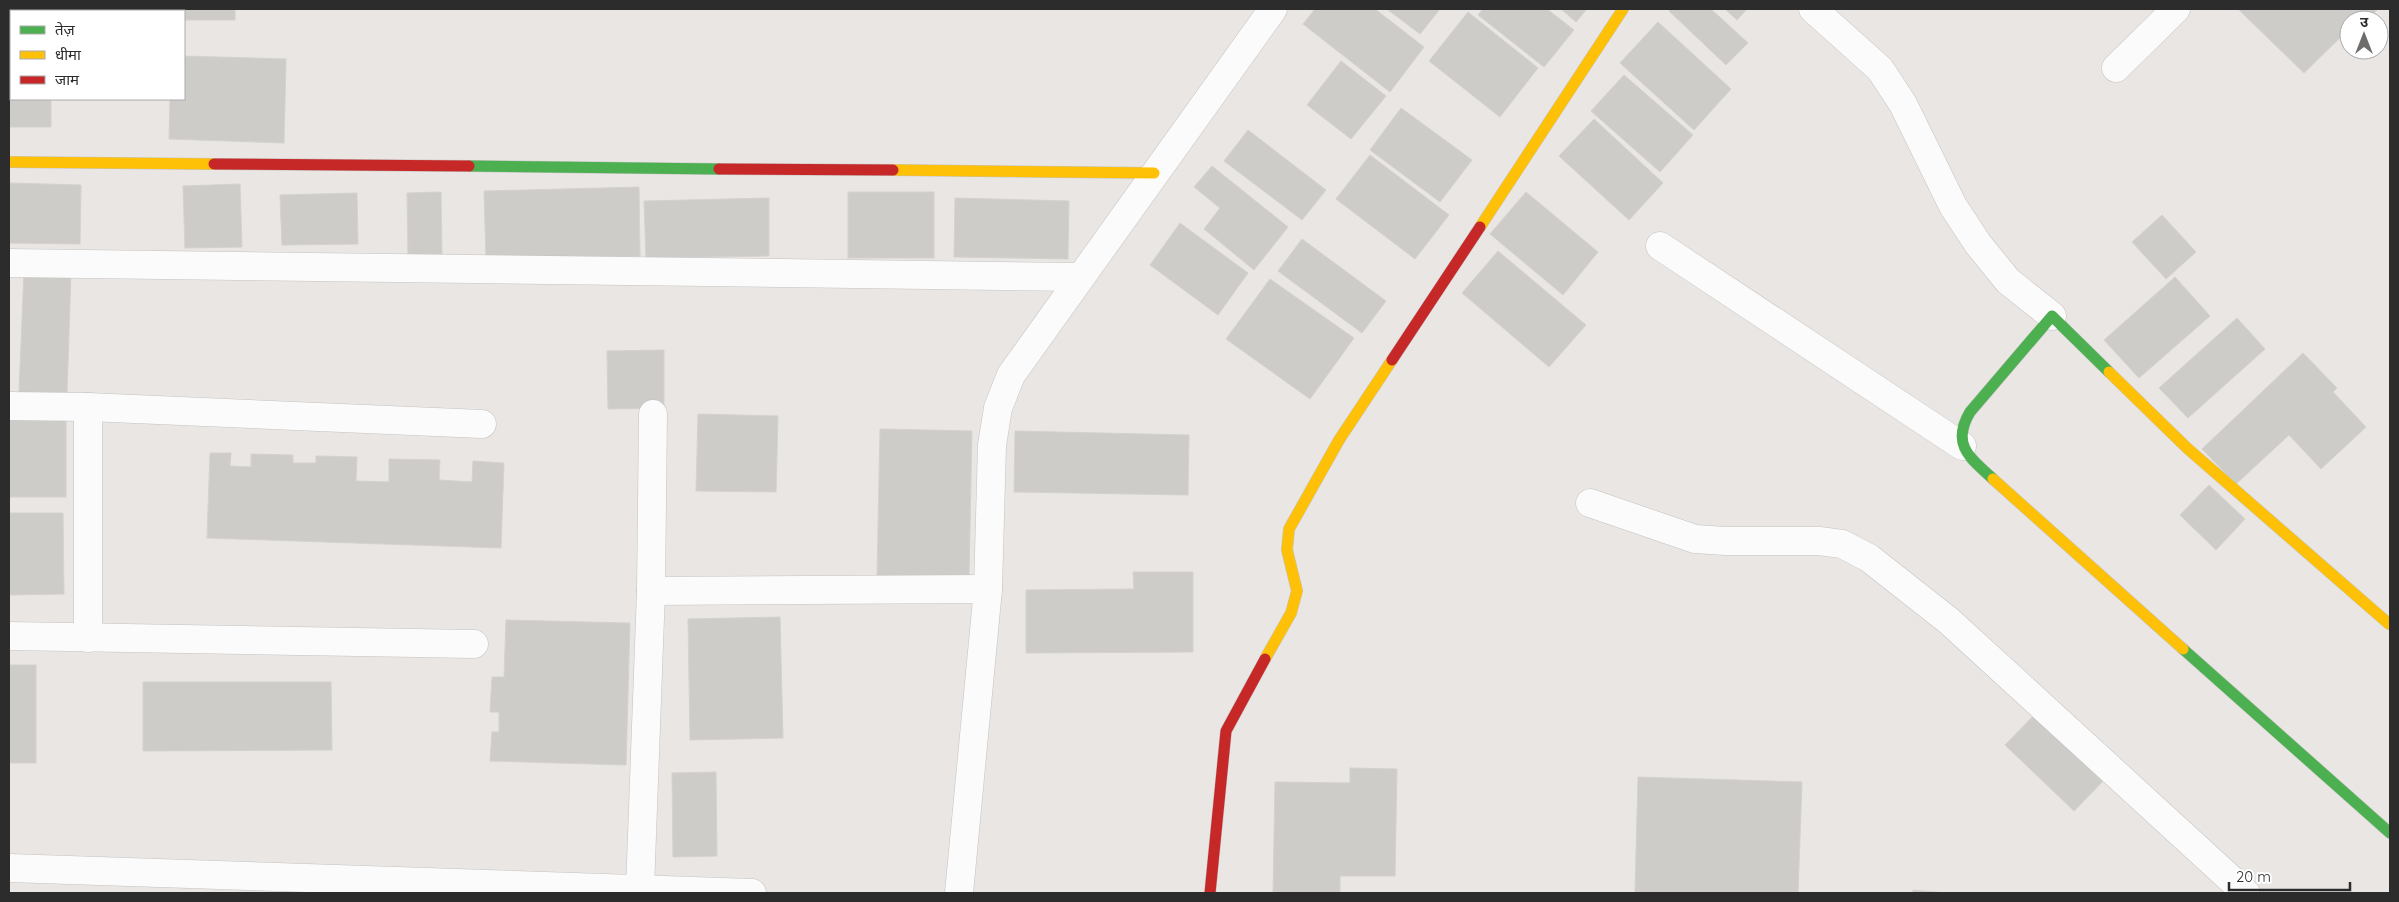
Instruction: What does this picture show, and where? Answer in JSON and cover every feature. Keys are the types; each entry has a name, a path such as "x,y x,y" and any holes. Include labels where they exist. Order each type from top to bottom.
{"street":[{"path":"959,893 988,588 992,445 998,408 1011,375 1273,9"},
{"path":"1210,893 1226,731 1235,711 1291,613 1297,591 1287,550 1289,529 1339,440 1623,9"},
{"path":"1813,9 1880,69 1903,104 1953,206 1978,244 2008,281 2052,316 2187,448 2389,624"},
{"path":"2116,68 2176,9"},
{"path":"9,162 1154,173"},
{"path":"1660,246 1962,446 1975,464 2390,833"},
{"path":"9,262 1080,277"},
{"path":"1962,446 1960,428 1970,412 2052,316"},
{"path":"9,406 88,407 482,424"},
{"path":"88,407 88,638"},
{"path":"640,889 651,591 653,414"},
{"path":"1590,503 1695,539 1726,542 1819,542 1842,544 1869,558 1949,621 2246,893"},
{"path":"651,591 988,588"},
{"path":"9,636 474,644"},
{"path":"9,868 466,888 640,889 752,893"}],"building":[{"path":"235,9 235,20 185,20 185,10 162,10"},
{"path":"1315,9 1375,9 1424,47 1390,92 1303,24"},
{"path":"1387,9 1440,9 1420,34"},
{"path":"1483,9 1547,9 1574,30 1544,67 1478,15"},
{"path":"1561,9 1587,9 1576,22"},
{"path":"1671,9 1711,9 1748,43 1726,65 1669,11"},
{"path":"1725,9 1747,9 1737,20"},
{"path":"2238,9 2378,9 2339,10 2339,39 2304,73"},
{"path":"1468,12 1538,68 1500,117 1429,61"},
{"path":"1658,22 1731,89 1694,130 1620,63"},
{"path":"10,25 10,100 51,100 51,127 9,127"},
{"path":"185,56 286,59 284,143 169,139 170,100 185,100"},
{"path":"1341,61 1386,96 1351,139 1307,105"},
{"path":"1624,75 1693,135 1660,172 1591,111"},
{"path":"1401,108 1472,160 1440,202 1370,150"},
{"path":"1594,119 1663,183 1629,220 1559,156"},
{"path":"1248,130 1326,190 1302,220 1224,161"},
{"path":"1370,155 1449,215 1415,259 1336,199"},
{"path":"1212,166 1288,227 1254,270 1204,229 1220,208 1194,187"},
{"path":"9,183 81,185 80,244 9,243"},
{"path":"240,184 242,247 185,248 183,186"},
{"path":"639,187 640,256 486,260 484,191"},
{"path":"441,192 442,256 408,256 407,193"},
{"path":"848,192 934,192 934,258 848,258"},
{"path":"1526,192 1598,252 1563,295 1490,234"},
{"path":"357,193 358,244 282,245 280,195"},
{"path":"769,198 769,256 646,258 644,201"},
{"path":"955,198 1069,201 1068,259 954,257"},
{"path":"2162,215 2196,252 2166,279 2132,242"},
{"path":"1180,223 1248,273 1218,315 1150,265"},
{"path":"1302,239 1386,301 1362,333 1278,271"},
{"path":"1498,251 1586,325 1549,367 1462,293"},
{"path":"24,271 71,273 67,394 19,392"},
{"path":"2175,277 2210,316 2139,378 2104,340"},
{"path":"1270,279 1354,338 1310,399 1226,339"},
{"path":"2237,318 2265,349 2188,418 2159,388"},
{"path":"664,350 664,408 608,409 607,351"},
{"path":"2303,353 2337,388 2333,392 2366,427 2321,469 2289,435 2236,484 2202,449"},
{"path":"698,414 778,416 776,492 696,491"},
{"path":"9,420 66,420 66,497 9,497"},
{"path":"880,429 972,431 969,578 877,576"},
{"path":"1015,431 1189,435 1188,495 1014,492"},
{"path":"210,453 231,453 230,466 251,467 251,454 293,455 293,463 316,463 316,456 357,457 356,481 389,482 389,459 440,460 439,480 472,482 473,461 504,463 501,548 207,538"},
{"path":"2209,485 2245,519 2216,550 2180,515"},
{"path":"9,513 63,513 64,594 9,595"},
{"path":"1133,572 1193,572 1193,652 1026,653 1026,590 1134,589"},
{"path":"780,617 783,738 690,740 688,619"},
{"path":"506,620 630,623 626,765 490,761 492,732 499,732 499,712 490,712 492,677 504,677"},
{"path":"9,665 36,665 36,763 9,763"},
{"path":"143,682 331,682 332,750 143,751"},
{"path":"2041,708 2110,774 2074,811 2005,745"},
{"path":"1350,768 1397,769 1395,876 1340,876 1340,893 1273,893 1275,782 1350,783"},
{"path":"716,772 717,856 673,857 672,773"},
{"path":"1638,777 1802,782 1798,893 1635,893"},
{"path":"1913,890 1946,893 1913,893"}],"traffic: fast":[{"path":"469,166 719,169"},
{"path":"1993,479 1970,457 1965,449 1962,433 1965,423 1970,412 2052,316 2109,372"},
{"path":"2183,649 2390,833"}],"traffic: slow":[{"path":"1480,227 1623,9"},
{"path":"9,162 214,164"},
{"path":"893,170 1154,173"},
{"path":"1265,659 1291,613 1297,591 1287,550 1289,529 1339,440 1392,360"},
{"path":"2109,372 2187,448 2389,624"},
{"path":"1993,479 2183,649"}],"traffic: jam":[{"path":"214,164 469,166"},
{"path":"719,169 893,170"},
{"path":"1392,360 1480,227"},
{"path":"1210,893 1226,731 1265,659"}]}
